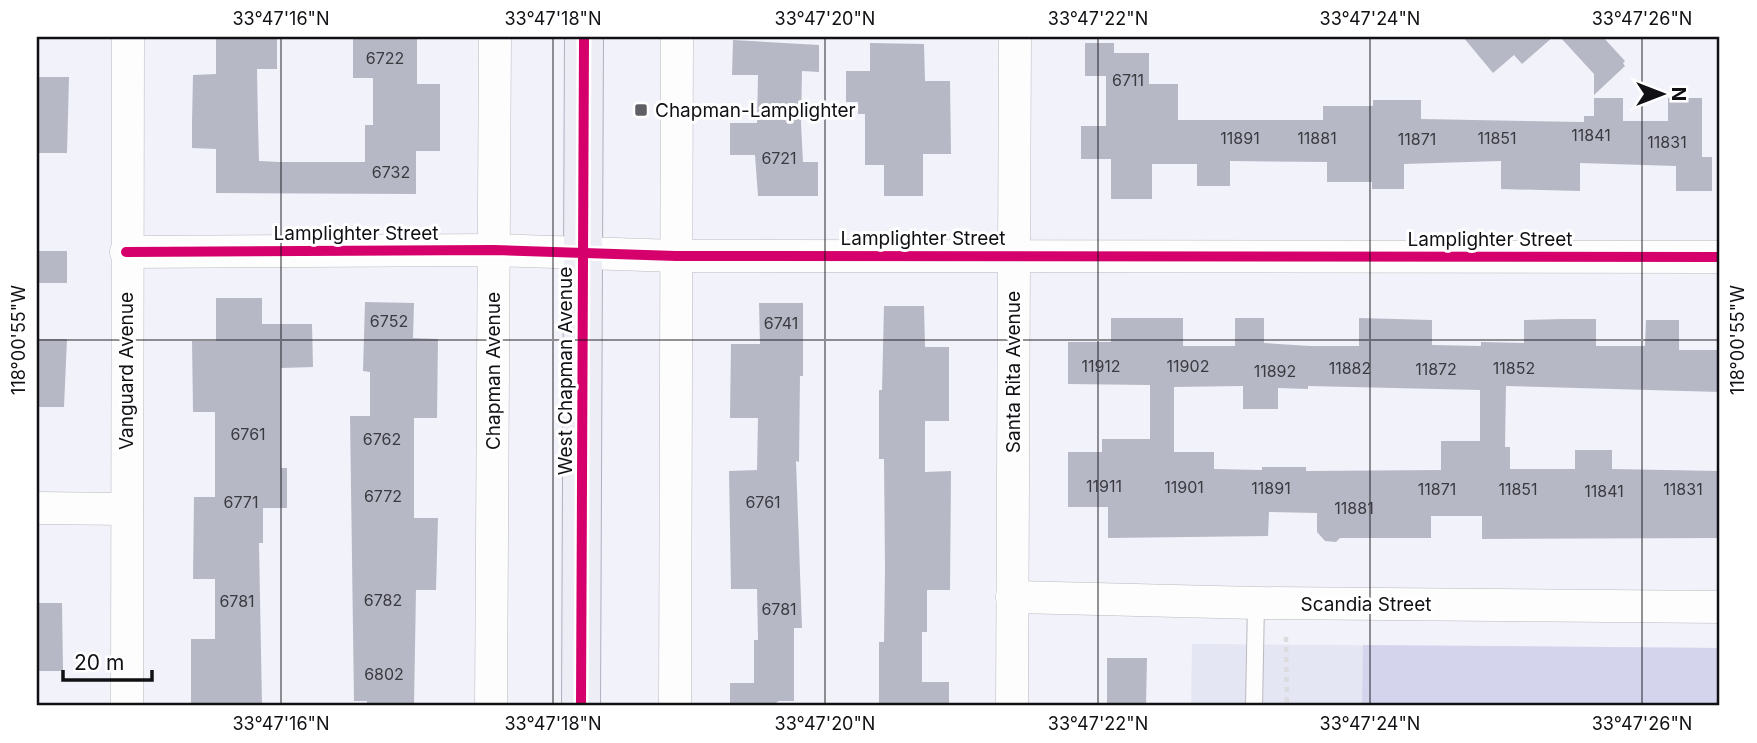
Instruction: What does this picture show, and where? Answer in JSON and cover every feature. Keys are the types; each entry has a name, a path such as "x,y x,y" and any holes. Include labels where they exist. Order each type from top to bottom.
{"main road":[{"name":"West Chapman Avenue","path":"581,706 584,37"}],"street":[{"name":"Vanguard Avenue","path":"127,706 128,37"},
{"name":"Chapman Avenue","path":"491,706 495,37"},
{"path":"676,706 677,37"},
{"name":"Santa Rita Avenue","path":"1012,706 1015,37"},
{"name":"Lamplighter Street","path":"126,252 494,250 676,256 1720,257"},
{"path":"37,508 127,509"},
{"name":"Scandia Street","path":"1012,597 1256,603 1720,607"}],"lane":[{"path":"1254,706 1256,603"}],"path":[{"path":"1286,637 1287,706"}],"shaded area":[{"path":"1192,644 1720,648 1720,706 1191,706"},
{"path":"1363,645 1720,648 1720,706 1362,706"}],"building":[{"path":"216,37 277,37 277,69 257,69 258,123 259,161 280,162 365,162 365,125 373,125 373,78 353,78 353,38 417,38 417,84 440,84 440,151 416,151 416,194 216,193 216,149 192,148 192,122 193,75 216,74"},
{"path":"1463,37 1553,37 1522,64 1514,55 1493,73"},
{"path":"1560,37 1603,37 1625,61 1625,66 1594,95 1594,74"},
{"path":"733,40 819,45 819,72 802,71 801,123 803,162 818,162 818,196 758,196 755,155 730,155 730,123 757,123 758,75 732,75"},
{"path":"870,43 924,44 925,81 950,81 951,154 923,154 923,196 884,196 884,165 865,165 865,114 858,114 858,102 846,102 846,71 870,71"},
{"path":"1085,43 1114,43 1114,53 1149,53 1149,84 1178,84 1178,120 1323,120 1323,106 1373,106 1373,100 1421,100 1421,119 1584,122 1584,116 1594,116 1594,98 1623,98 1623,121 1668,121 1668,98 1702,98 1702,157 1712,157 1712,191 1676,191 1676,166 1580,163 1580,191 1501,189 1501,161 1404,164 1404,189 1372,189 1372,182 1327,182 1327,162 1230,161 1230,186 1197,186 1197,164 1152,164 1152,199 1111,199 1111,159 1081,159 1081,126 1106,126 1106,76 1085,76"},
{"path":"37,77 69,77 67,153 37,153"},
{"path":"37,251 67,251 67,283 37,283"},
{"path":"216,298 262,298 262,324 312,324 313,367 281,368 281,468 287,468 287,508 263,508 263,543 259,543 262,706 191,706 191,639 215,639 215,579 193,579 194,497 215,497 215,412 193,412 192,341 216,341"},
{"path":"365,302 414,303 413,338 438,339 437,418 414,418 414,518 438,518 436,590 416,590 414,706 367,706 367,701 354,701 350,416 370,416 370,372 363,371"},
{"path":"759,303 803,303 803,376 800,376 799,462 796,461 802,628 794,628 794,701 779,701 770,706 730,706 730,683 754,683 754,640 758,640 757,589 731,589 729,471 757,470 758,418 730,418 731,344 760,344"},
{"path":"884,306 924,306 925,347 949,347 949,421 925,421 925,472 951,471 950,590 927,590 927,632 922,632 922,682 949,682 949,706 879,706 879,642 884,642 885,568 884,459 879,459 879,390 882,390"},
{"path":"1111,318 1183,318 1183,346 1235,346 1235,318 1264,318 1264,343 1310,346 1359,346 1359,318 1432,320 1432,345 1481,346 1481,342 1524,343 1524,320 1596,319 1596,346 1645,346 1646,320 1679,320 1679,350 1720,350 1720,392 1506,386 1505,447 1510,447 1510,469 1575,469 1575,450 1612,450 1612,469 1719,471 1720,538 1482,539 1482,516 1431,516 1431,538 1340,538 1336,542 1325,541 1317,532 1317,513 1269,512 1268,536 1108,538 1108,507 1068,507 1068,452 1102,452 1102,439 1150,439 1150,385 1068,384 1068,342 1111,342","holes":["1243,386 1243,409 1278,409 1278,388 1308,389 1308,386 1480,390 1480,441 1441,441 1441,470 1306,471 1306,467 1214,469 1214,452 1174,452 1174,387"]},
{"path":"37,339 67,339 64,407 37,407"},
{"path":"37,603 62,603 63,671 37,671"},
{"path":"1107,658 1147,658 1146,706 1107,706"}],"cycle path":[{"path":"581,706 584,37"},
{"path":"126,252 494,250 676,256 1720,257"}],"place":[{"name":"Chapman-Lamplighter","path":"641,110"}]}
